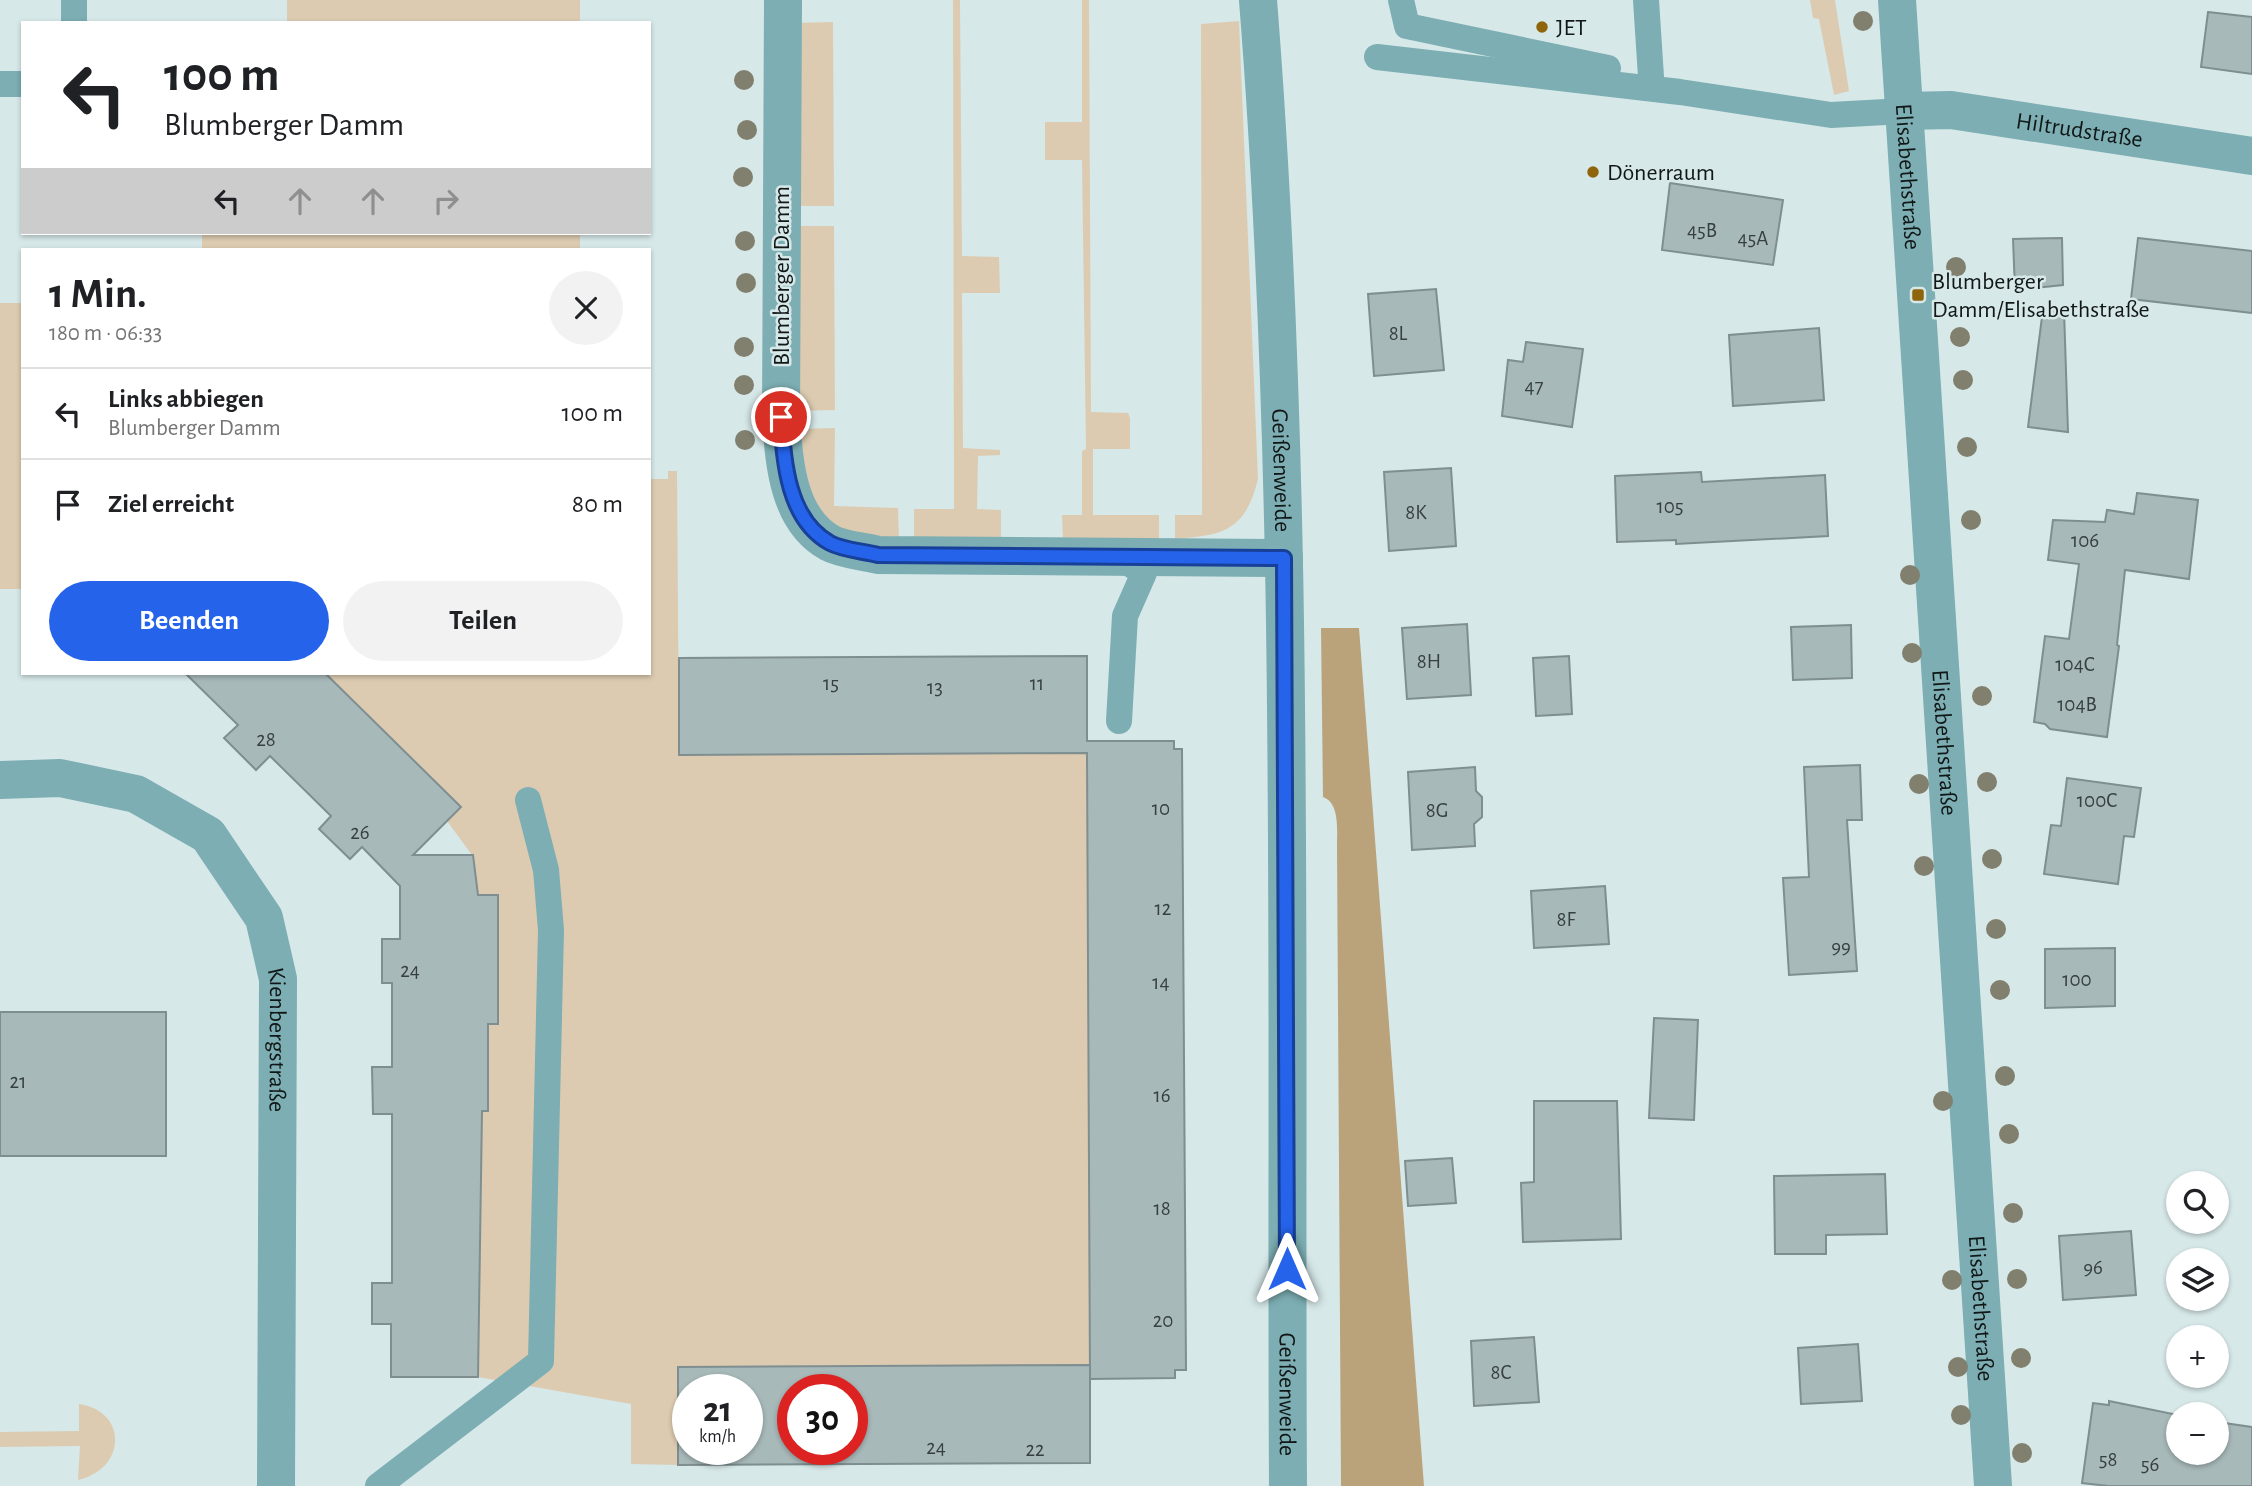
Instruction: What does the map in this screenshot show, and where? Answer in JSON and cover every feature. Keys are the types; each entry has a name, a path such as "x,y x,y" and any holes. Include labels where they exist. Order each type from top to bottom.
{"street":[{"name":"Blumberger Damm","path":"783,0 781,417 784,460 802,517 832,544 878,555 1284,558"},
{"name":"Geißenweide","path":"1258,0 1269,140 1284,558 1288,1486"},
{"name":"Elisabethstraße","path":"1897,0 1993,1486"},
{"name":"Hiltrudstraße","path":"1904,111 1951,110 2252,156"},
{"name":"Kienbergstraße","path":"0,780 60,778 136,794 208,835 264,918 278,979 276,1486"}],"lane":[{"path":"75,0 75,21"},
{"path":"1401,0 1407,26 1651,77 1680,92"},
{"path":"1646,0 1651,77"},
{"path":"1377,57 1680,92 1831,115 1904,111"},
{"path":"0,84 21,84"},
{"path":"1119,556 1144,573 1125,615 1119,721"},
{"path":"378,1486 541,1361 551,930 546,870 528,800"}],"shaded area":[{"path":"287,0 580,0 580,21 287,21"},
{"path":"953,0 960,0 962,256 999,257 1000,293 962,293 963,448 1000,450 1000,455 978,456 977,509 1001,510 1001,540 914,540 914,509 954,509"},
{"path":"1082,0 1089,0 1091,412 1128,413 1130,418 1130,449 1093,449 1093,515 1159,515 1159,540 1063,541 1062,515 1082,515 1082,451 1086,449 1082,160 1045,160 1045,122 1082,122"},
{"path":"1810,0 1835,0 1849,91 1834,95 1819,19 1813,18"},
{"path":"1239,21 1258,479 1246,510 1230,527 1207,535 1175,539 1175,515 1202,515 1201,24"},
{"path":"833,22 834,206 795,206 794,23"},
{"path":"795,226 834,226 835,410 796,411"},
{"path":"202,235 580,235 580,248 202,248"},
{"path":"0,303 21,303 21,589 0,589"},
{"path":"835,428 834,506 898,508 899,540 845,531 815,510 796,429"},
{"path":"668,471 677,471 679,755 1087,753 1090,1365 679,1367 679,1374 672,1374 672,1465 631,1464 631,1404 478,1377 482,1158 478,1157 488,1024 498,1024 498,895 478,895 472,855 447,821 461,806 327,675 651,675 651,479 668,479"},
{"path":"1321,628 1359,628 1424,1486 1341,1486 1337,825 1332,805 1323,797"},
{"path":"79,1404 95,1409 106,1417 113,1428 113,1453 106,1464 94,1474 78,1480 80,1446 0,1447 0,1432 79,1431"}],"building":[{"path":"2208,12 2252,17 2252,74 2201,67"},
{"path":"1670,183 1783,200 1773,265 1662,250"},
{"path":"2062,238 2063,285 2015,290 2013,239"},
{"path":"2138,238 2252,251 2252,313 2131,299"},
{"path":"1436,289 1444,370 1374,376 1368,294"},
{"path":"2043,309 2064,310 2068,432 2028,427"},
{"path":"1819,328 1824,400 1733,406 1729,335"},
{"path":"1526,342 1583,349 1572,427 1502,416 1508,360 1523,362"},
{"path":"1451,468 1456,546 1389,551 1384,472"},
{"path":"1701,472 1702,482 1825,475 1828,536 1676,544 1676,540 1617,542 1615,476"},
{"path":"2137,493 2198,500 2189,579 2125,570 2119,646 2107,737 2050,729 2045,724 2034,722 2045,636 2069,639 2079,564 2048,560 2053,520 2105,522 2107,510 2134,514"},
{"path":"1467,624 1471,695 1407,699 1402,628"},
{"path":"1851,625 1852,678 1793,680 1791,627"},
{"path":"1087,656 1087,741 1174,741 1174,749 1182,749 1186,1370 1175,1370 1175,1378 1090,1379 1087,753 679,755 679,658"},
{"path":"1569,656 1572,714 1536,716 1533,658"},
{"path":"187,675 327,675 461,807 413,855 473,855 478,895 498,895 498,1024 488,1024 488,1111 482,1111 478,1377 391,1377 391,1324 372,1324 372,1283 392,1283 392,1114 373,1114 372,1067 392,1067 392,983 382,983 382,939 400,939 400,886 362,847 350,859 319,829 331,816 270,756 256,770 224,738 238,725"},
{"path":"1860,765 1862,820 1847,820 1857,971 1789,975 1783,878 1809,877 1804,767"},
{"path":"1475,767 1476,791 1482,797 1482,817 1474,824 1475,846 1412,850 1408,772"},
{"path":"2067,778 2141,788 2134,837 2124,836 2118,884 2044,874 2051,825 2061,826"},
{"path":"1605,886 1609,944 1534,948 1531,891"},
{"path":"2115,948 2115,1006 2045,1008 2045,949"},
{"path":"0,1012 166,1012 166,1156 0,1156"},
{"path":"1654,1018 1698,1020 1694,1120 1649,1118"},
{"path":"1534,1101 1617,1101 1621,1239 1523,1242 1521,1183 1534,1182"},
{"path":"1452,1158 1456,1203 1408,1206 1405,1161"},
{"path":"1885,1174 1887,1234 1826,1235 1826,1254 1775,1254 1774,1176"},
{"path":"2131,1231 2136,1295 2063,1300 2059,1236"},
{"path":"1534,1337 1539,1402 1474,1406 1471,1341"},
{"path":"1858,1344 1862,1401 1801,1404 1798,1348"},
{"path":"1090,1365 1090,1463 868,1464 868,1374 777,1374 777,1465 763,1465 763,1374 678,1374 678,1367"},
{"path":"2109,1401 2166,1413 2166,1465 2229,1465 2229,1424 2252,1427 2252,1486 2108,1486 2082,1483 2093,1403 2109,1405"}],"place":[{"name":"JET","path":"1542,27"},
{"name":"Dönerraum","path":"1593,172"},
{"name":"Blumberger Damm/Elisabethstraße","path":"1918,295"}],"route":[{"path":"781,417 784,460 802,517 814,531 832,544 878,555 1284,558 1287,710 1287,1269"}]}
